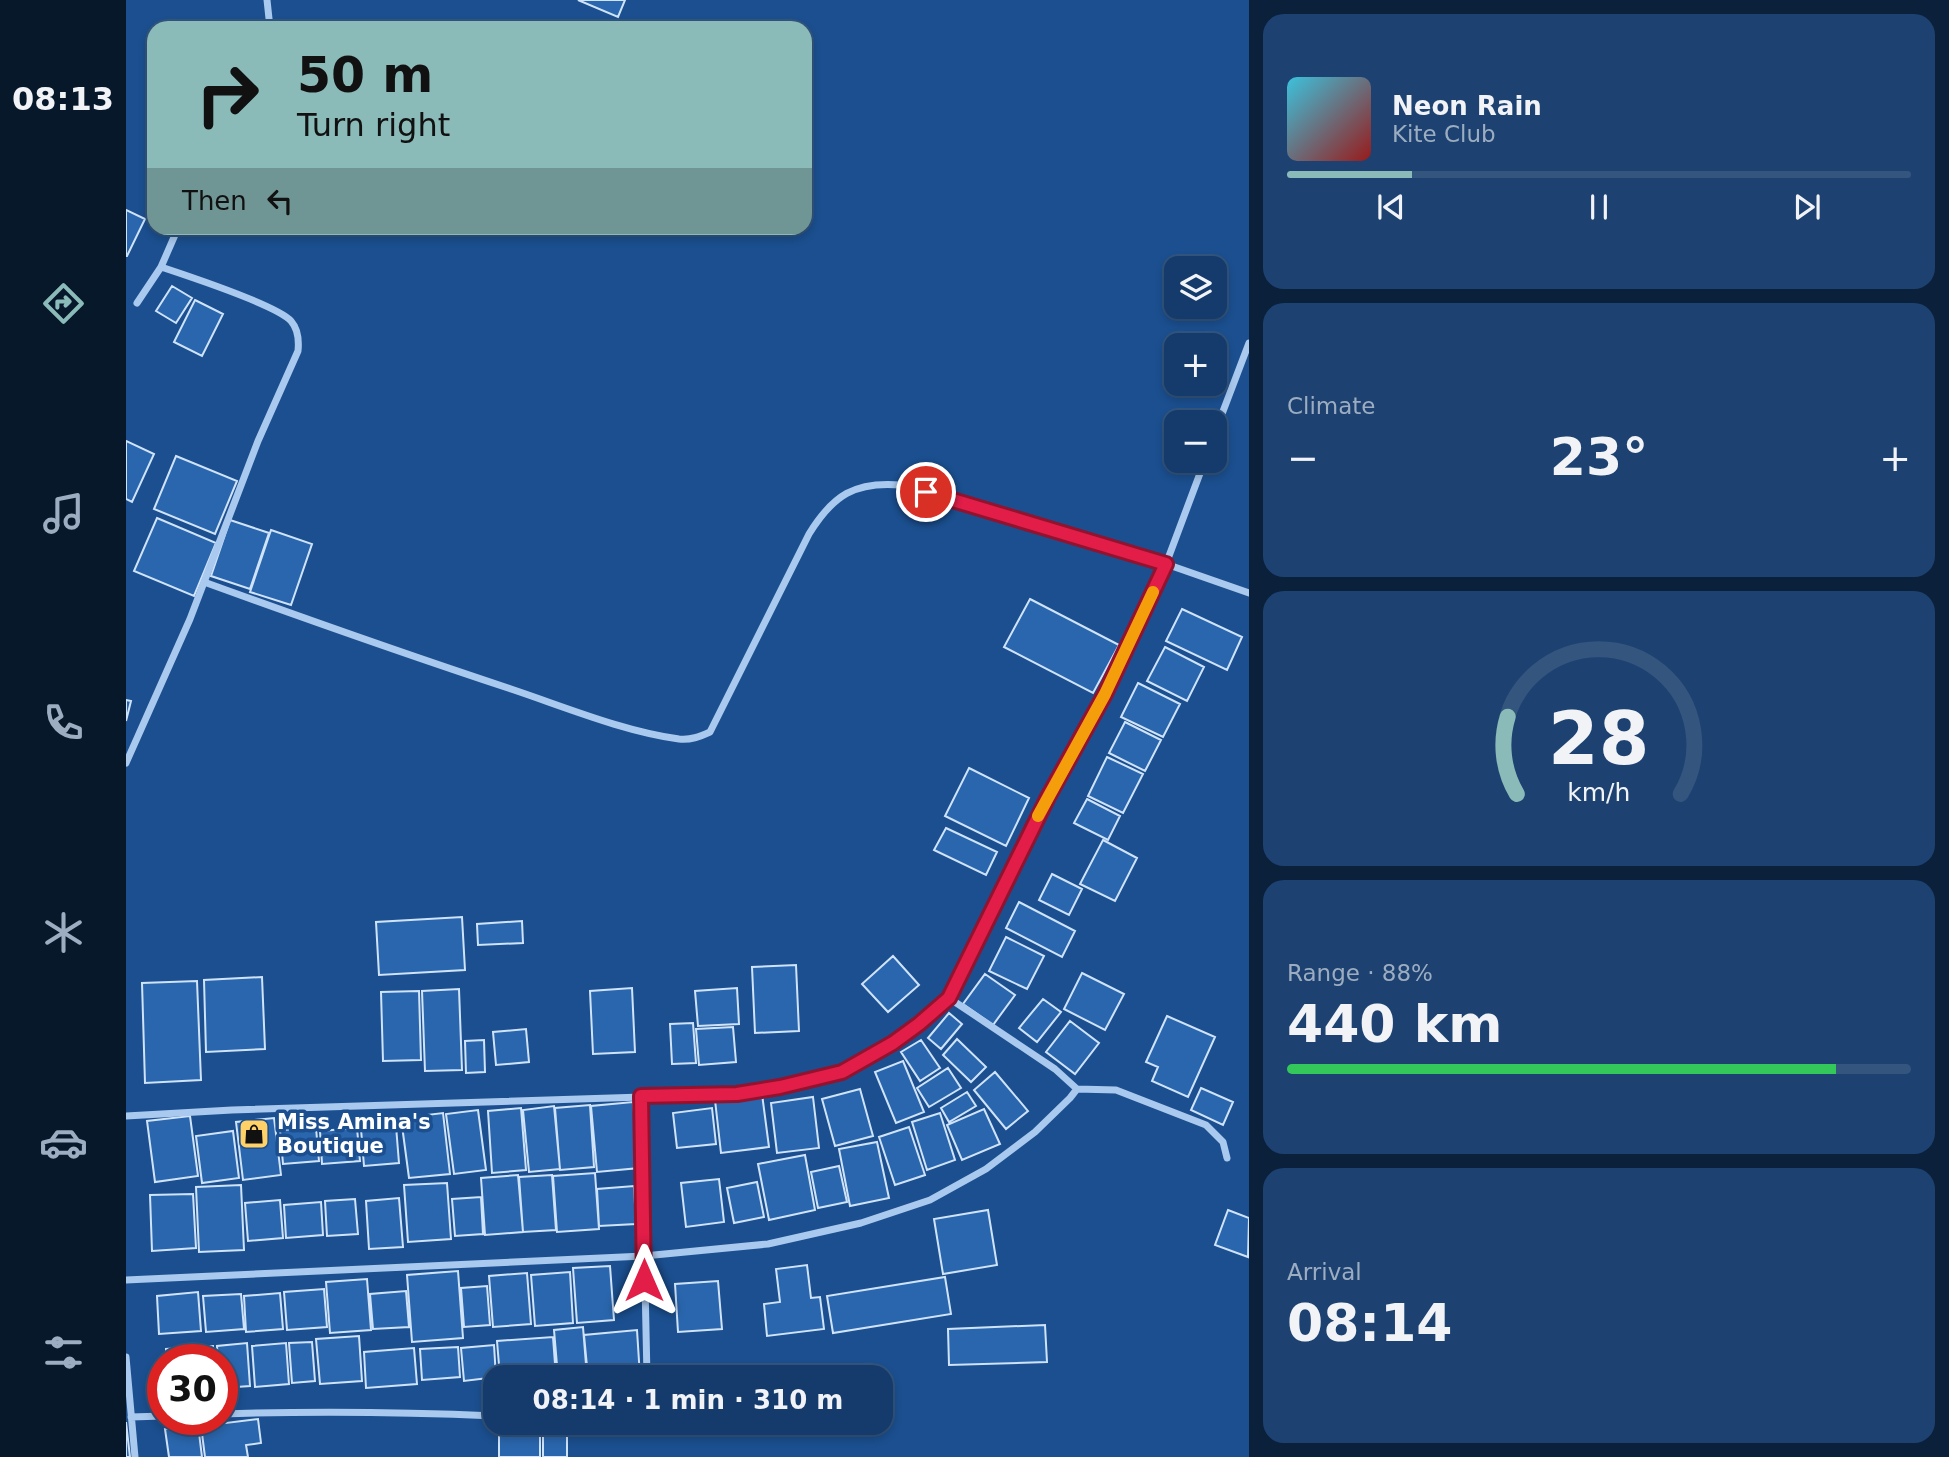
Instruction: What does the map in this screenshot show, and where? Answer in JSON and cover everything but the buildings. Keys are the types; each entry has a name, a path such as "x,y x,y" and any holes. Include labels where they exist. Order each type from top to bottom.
{"street":[{"path":"267,0 269,21"},
{"path":"137,303 161,267 175,235"},
{"path":"126,764 204,582 258,441 298,351 299,341 291,320 280,313 161,267"},
{"path":"1224,410 1249,343"},
{"path":"126,1116 737,1094 842,1072 893,1043 949,998 1048,797 1105,694 1166,564 1200,473"},
{"path":"204,582 361,639 599,718 653,734 682,739 695,739 709,732 822,512 836,498 878,483 901,485 1166,564 1249,593"},
{"path":"949,998 1066,1076 1077,1089 1116,1090 1206,1125 1223,1142 1227,1157"},
{"path":"126,1280 644,1256 768,1244 861,1223 930,1200 986,1169 1035,1132 1077,1089"},
{"path":"641,1096 648,1365"},
{"path":"126,1357 135,1457"},
{"path":"238,1414 329,1411 483,1416"},
{"path":"131,1417 147,1416"}],"slow traffic":[{"path":"1038,816 1105,694 1153,592"}],"place":[{"name":"Miss Amina's Boutique","path":"254,1134"}],"route":[{"path":"644,1280 641,1096 737,1094 842,1072 893,1043 949,998 989,912 1048,797 1105,694 1166,564 926,492"}]}
